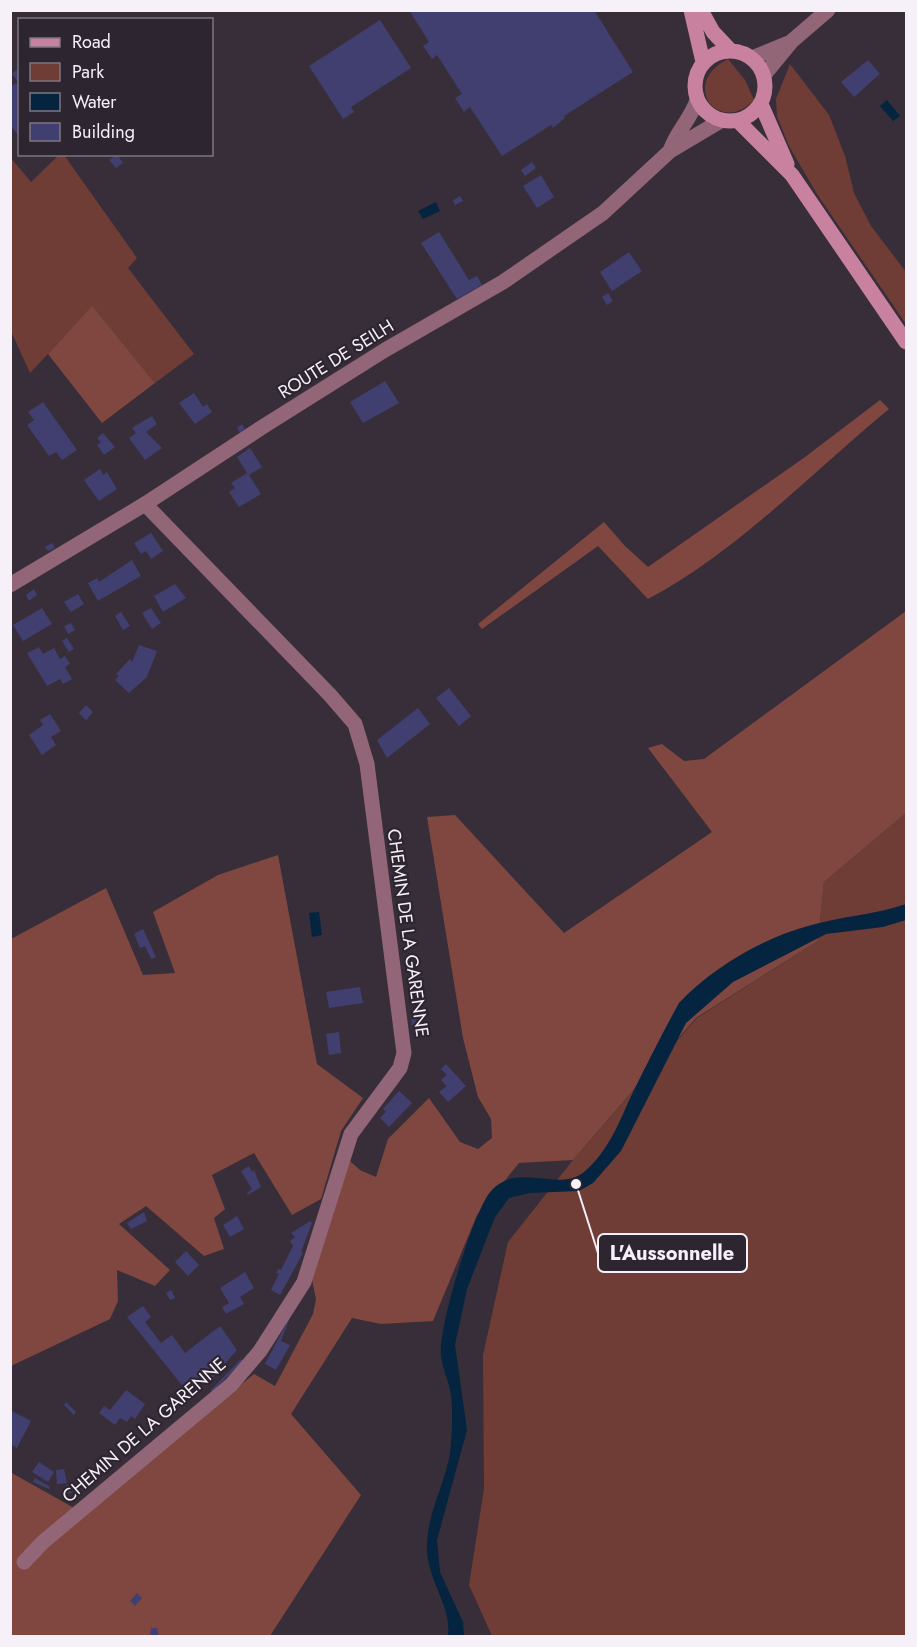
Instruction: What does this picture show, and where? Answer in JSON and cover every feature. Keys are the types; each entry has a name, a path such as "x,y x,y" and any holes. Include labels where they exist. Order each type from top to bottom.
{"main road":[{"path":"691,10 703,62"},
{"path":"701,10 713,32 730,50 753,58 764,75 766,85 761,104 747,117 730,121"},
{"path":"730,50 716,53 703,62 695,80 697,100 707,113 730,121 792,175"},
{"path":"761,104 792,175 906,342"}],"street":[{"path":"764,75 792,41 828,10"},
{"path":"753,58 792,41"},
{"name":"ROUTE DE SEILH","path":"670,151 673,142 688,121 697,100"},
{"name":"ROUTE DE SEILH","path":"10,585 145,504 264,426 512,276 603,213 670,151 730,121"},
{"name":"CHEMIN DE LA GARENNE","path":"24,1562 43,1542 231,1385 260,1351 304,1282 351,1134 400,1068 404,1053 367,764 355,724 330,695 145,504"}],"green space":[{"path":"728,59 745,80 754,100 741,110 728,113 717,110 709,102 705,92 706,81 714,69"},
{"path":"790,64 829,115 845,156 854,193 871,226 906,272 906,324 817,194 789,146 777,116 776,99"},
{"path":"58,156 65,156 137,258 128,268 194,354 155,383 92,307 30,373 11,331 10,157 31,182"},
{"path":"906,813 906,1636 492,1636 469,1585 484,1489 483,1355 508,1242 573,1160 697,1018 818,941 824,882"}],"shaded area":[{"path":"92,306 155,383 102,423 48,354"},
{"path":"880,400 889,409 773,510 713,558 648,599 598,546 482,629 478,624 604,522 648,567 805,457"},
{"path":"906,611 906,813 824,882 818,941 696,1018 573,1160 519,1163 477,1215 433,1321 381,1324 352,1318 291,1414 361,1495 270,1636 11,1636 10,1472 83,1513 254,1374 275,1386 313,1314 316,1299 311,1275 350,1161 360,1170 376,1177 388,1139 429,1098 460,1142 478,1149 492,1138 491,1119 478,1097 463,1038 427,817 455,815 564,933 712,832 648,748 662,744 684,761 704,759"},
{"path":"278,855 317,1064 363,1098 341,1131 321,1199 292,1215 254,1153 212,1175 225,1209 214,1218 224,1249 204,1256 146,1206 119,1224 170,1270 155,1286 117,1270 118,1301 110,1319 11,1366 11,939 106,888 143,975 175,973 153,912 218,875"}],"water":[{"path":"887,100 900,116 893,121 880,106"},
{"path":"436,202 440,211 423,219 418,211"},
{"path":"906,904 906,920 883,927 826,934 733,982 686,1023 621,1151 593,1183 579,1191 529,1193 509,1198 495,1217 467,1289 455,1345 467,1430 437,1540 440,1572 463,1622 464,1636 448,1636 447,1615 431,1572 427,1550 429,1525 450,1454 451,1395 441,1355 442,1341 457,1274 473,1226 488,1195 499,1184 510,1179 523,1177 562,1180 573,1178 593,1164 613,1135 679,1003 706,978 738,956 790,932"},
{"path":"319,912 322,935 312,937 309,913"}],"building":[{"path":"409,10 594,10 633,72 564,116 565,118 553,128 551,125 502,156 470,107 464,112 455,98 462,94 437,55 432,59 423,46 429,42"},
{"path":"380,20 411,68 351,107 354,112 343,119 309,66"},
{"path":"868,60 880,74 854,97 841,82"},
{"path":"16,70 18,72 18,82 12,74"},
{"path":"16,83 18,86 18,135 10,125 10,87"},
{"path":"118,156 123,163 116,168 109,160"},
{"path":"532,162 536,168 525,176 521,170"},
{"path":"541,175 554,197 537,208 523,186"},
{"path":"460,196 463,201 455,205 453,200"},
{"path":"439,232 469,280 477,276 482,285 457,299 421,243"},
{"path":"629,252 642,271 612,291 600,272"},
{"path":"608,293 613,301 607,305 602,297"},
{"path":"385,381 399,403 363,423 350,402"},
{"path":"194,393 203,407 207,404 212,412 195,424 179,403"},
{"path":"43,402 77,450 62,460 56,452 49,456 27,425 34,420 28,412"},
{"path":"152,416 157,424 146,432 162,448 145,460 129,438 136,433 132,428"},
{"path":"242,424 245,429 240,433 237,428"},
{"path":"103,433 115,447 104,455 97,445 101,442 97,438"},
{"path":"250,448 262,467 249,475 261,494 239,507 229,492 235,488 231,483 247,473 237,457"},
{"path":"100,469 103,475 107,472 117,489 99,501 84,480"},
{"path":"151,533 163,551 151,559 146,551 141,554 134,543"},
{"path":"52,543 55,548 48,551 45,547"},
{"path":"132,560 141,576 98,601 88,583 97,578 99,582"},
{"path":"175,584 186,598 163,612 154,596"},
{"path":"34,589 37,595 29,601 26,595"},
{"path":"78,594 84,604 71,612 64,602"},
{"path":"42,608 52,624 23,641 13,625"},
{"path":"151,608 161,623 152,629 142,613"},
{"path":"121,612 130,626 123,630 115,616"},
{"path":"71,623 75,630 68,634 64,626"},
{"path":"67,638 74,649 69,652 62,641"},
{"path":"139,645 157,651 147,677 129,693 115,680 119,676 116,674 130,659 132,662"},
{"path":"39,647 43,654 54,648 60,659 65,656 70,664 65,667 72,679 63,684 60,679 47,686 27,653"},
{"path":"449,688 471,716 459,726 436,698"},
{"path":"86,705 93,712 86,720 79,713"},
{"path":"418,708 430,724 387,758 377,740"},
{"path":"50,714 61,731 51,737 56,745 42,755 29,735 43,725 40,720"},
{"path":"143,929 156,957 151,959 145,946 140,948 134,934"},
{"path":"360,987 363,1003 329,1008 326,992"},
{"path":"420,1017 423,1036 415,1037 411,1019"},
{"path":"339,1032 341,1053 329,1055 326,1034"},
{"path":"446,1064 466,1086 448,1102 439,1092 447,1086 441,1080 447,1075 441,1069"},
{"path":"399,1091 412,1103 389,1127 380,1118 386,1112 383,1109"},
{"path":"249,1166 252,1172 254,1170 261,1187 248,1195 247,1193 252,1189 241,1171"},
{"path":"144,1212 147,1221 131,1229 127,1223"},
{"path":"237,1216 244,1229 230,1237 223,1225"},
{"path":"310,1221 312,1223 301,1252 303,1253 280,1295 271,1290 279,1274 276,1273 278,1269 281,1270 293,1246 290,1241 295,1237 291,1233"},
{"path":"186,1251 199,1265 188,1276 175,1262"},
{"path":"245,1272 254,1288 240,1297 244,1304 226,1314 222,1307 229,1303 220,1288"},
{"path":"171,1290 175,1298 170,1300 166,1293"},
{"path":"143,1306 151,1317 145,1322 161,1343 172,1335 185,1353 220,1326 237,1350 210,1381 208,1379 194,1389 191,1384 185,1389 127,1317"},
{"path":"291,1315 281,1341 290,1345 276,1370 265,1364"},
{"path":"241,1359 243,1361 212,1392 211,1390"},
{"path":"126,1390 145,1404 135,1419 131,1416 127,1422 120,1418 115,1425 99,1413 104,1406 110,1410"},
{"path":"66,1402 76,1412 74,1415 64,1405"},
{"path":"10,1410 31,1421 17,1448 10,1444"},
{"path":"39,1462 54,1472 48,1482 32,1472"},
{"path":"64,1469 67,1483 57,1484 56,1470"},
{"path":"35,1478 50,1487 49,1489 33,1482"},
{"path":"68,1484 74,1490 70,1494 63,1489"},
{"path":"137,1593 142,1598 135,1606 130,1601"},
{"path":"151,1628 157,1628 159,1636 150,1636"}],"place":[{"name":"L'Aussonnelle","path":"576,1184"}]}
